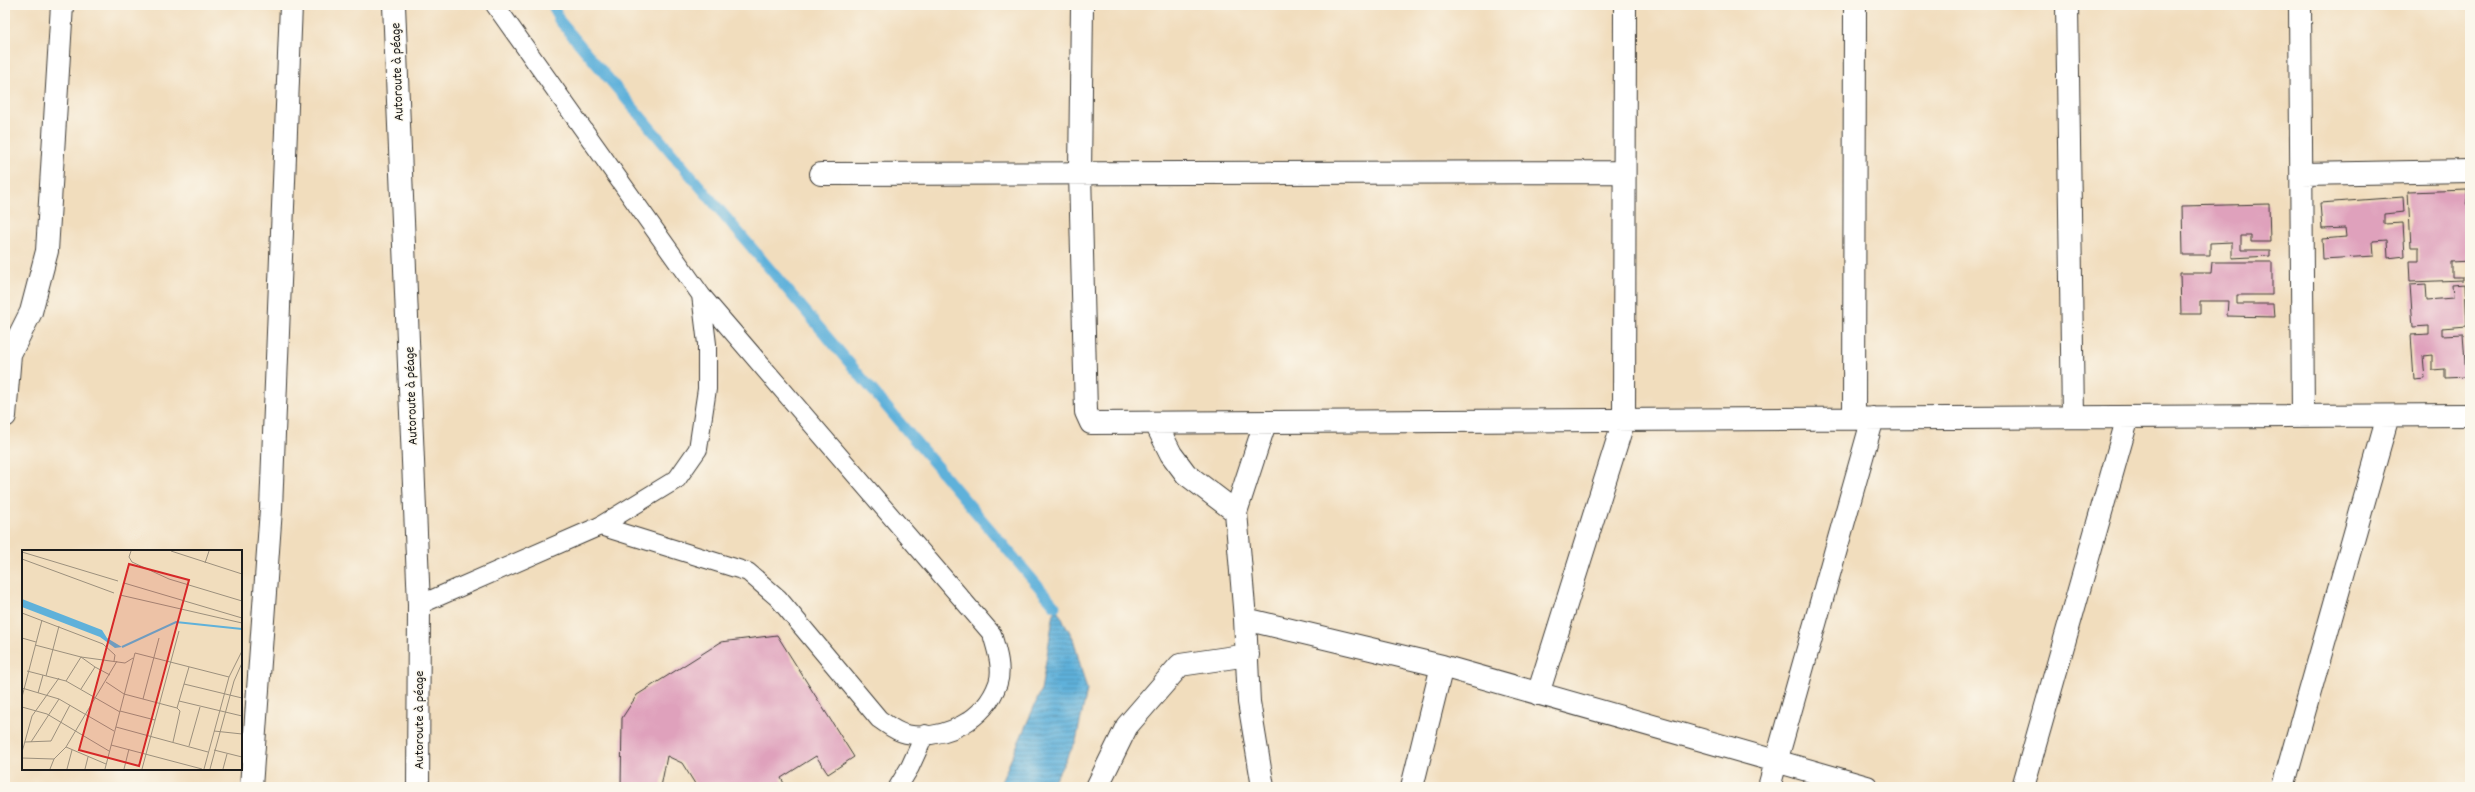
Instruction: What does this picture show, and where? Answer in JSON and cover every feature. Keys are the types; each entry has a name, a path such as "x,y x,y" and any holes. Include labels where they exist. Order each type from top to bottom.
{"main road":[{"path":"5,416 10,354 31,312 47,251 62,5"},
{"path":"251,787 271,509 291,5"},
{"name":"Autoroute à péage","path":"394,5 419,605 418,787"},
{"path":"1082,5 1080,173 1086,412 1091,423 1156,424 2470,415"},
{"path":"1538,694 1624,420 1625,5"},
{"path":"1769,787 1864,418 1855,5"},
{"path":"2067,5 2073,417"},
{"path":"2300,5 2303,416"},
{"path":"2302,174 2470,171"},
{"path":"821,174 1624,172"},
{"path":"2283,787 2388,416"},
{"path":"2023,787 2128,417"},
{"path":"1263,787 1249,702 1246,619 1236,512 1265,423"},
{"path":"1156,424 1171,454 1186,474 1236,512"},
{"path":"1246,619 1442,666 1867,787"},
{"path":"1097,787 1127,726 1180,665 1248,655"},
{"path":"1412,787 1442,666"}],"lane":[{"path":"495,5 701,295 992,634 998,655 999,682 984,710 957,729 925,734 906,734 893,729 879,719 778,598 748,572 600,526"},
{"path":"419,605 600,526 677,479 698,449 707,389 707,344 701,295"},
{"path":"898,787 910,767 925,734"}],"water":[{"path":"1055,606 1073,638 1087,690 1076,741 1051,787 999,787 1041,691"}],"building":[{"path":"2467,190 2469,261 2452,262 2452,277 2463,277 2463,280 2410,282 2409,261 2419,261 2419,247 2411,247 2408,192"},
{"path":"2403,197 2404,212 2384,214 2384,224 2403,223 2405,256 2388,258 2387,240 2373,241 2374,256 2323,259 2322,239 2346,237 2345,228 2322,229 2320,203"},
{"path":"2269,204 2270,242 2251,242 2251,236 2241,236 2241,250 2270,250 2270,256 2232,258 2232,242 2210,243 2210,255 2183,255 2182,206"},
{"path":"2212,262 2272,262 2272,295 2237,295 2237,304 2273,304 2274,317 2227,316 2228,301 2200,301 2200,314 2181,314 2180,273 2211,273"},
{"path":"2426,284 2427,300 2453,298 2452,285 2465,284 2467,326 2442,328 2442,335 2463,334 2466,377 2445,378 2445,369 2432,370 2432,355 2423,356 2425,379 2414,380 2411,335 2429,334 2429,326 2413,327 2410,285"},
{"path":"777,635 854,757 828,774 816,756 781,778 786,787 697,787 682,763 667,756 661,787 621,787 622,718 637,695 721,642"}],"waterway":[{"path":"553,5 559,20 1055,606"}]}
